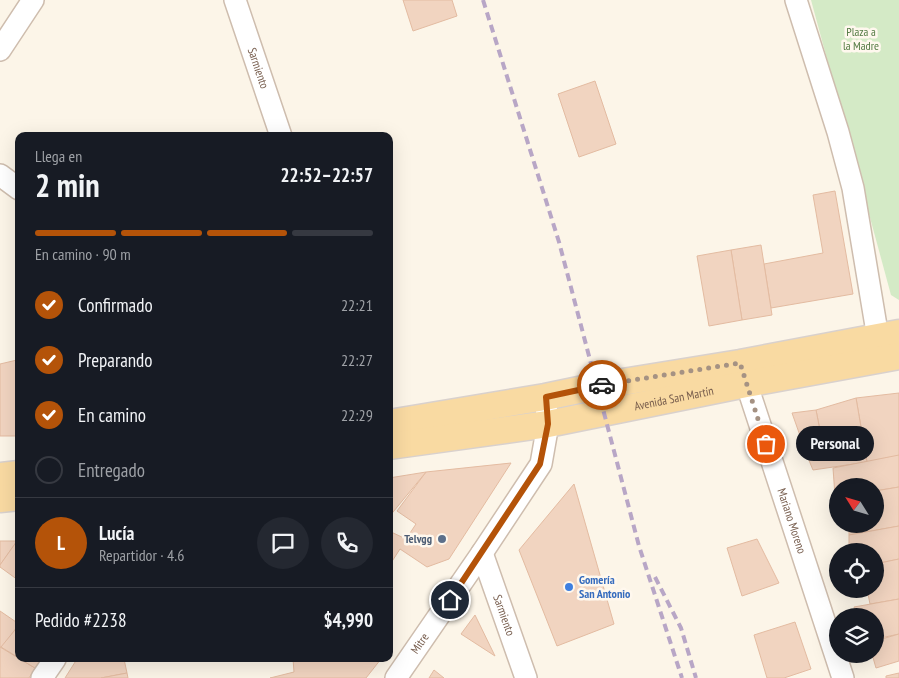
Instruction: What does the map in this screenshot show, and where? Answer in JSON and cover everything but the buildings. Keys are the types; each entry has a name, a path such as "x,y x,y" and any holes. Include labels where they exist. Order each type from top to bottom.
{"main road":[{"name":"Avenida San Martín","path":"393,445 548,424 888,336"},
{"name":"Avenida San Martín","path":"393,421 546,397 598,386 899,356"},
{"path":"4,480 15,492"}],"street":[{"path":"0,50 34,0"},
{"name":"Sarmiento","path":"235,0 280,132"},
{"path":"796,0 838,132 888,336"},
{"path":"0,175 15,186"},
{"name":"Mariano Moreno","path":"743,373 842,678"},
{"name":"Mitre","path":"396,678 482,553 540,464 548,424 546,397"},
{"name":"Sarmiento","path":"482,553 526,678"},
{"path":"42,678 53,662"}],"green space":[{"name":"Plaza a la Madre","path":"811,0 899,0 899,300 891,295"}],"railway":[{"path":"483,0 559,242 639,546 682,678"},
{"path":"655,577 681,628 696,678"}],"way so far":[{"path":"602,385 740,363 766,444"}],"place":[{"name":"Personal","path":"766,444"},
{"name":"Telvgg","path":"442,539"},
{"name":"Gomería San Antonio","path":"569,587"}],"route":[{"path":"450,600 540,464 548,424 546,397 602,385"}]}
